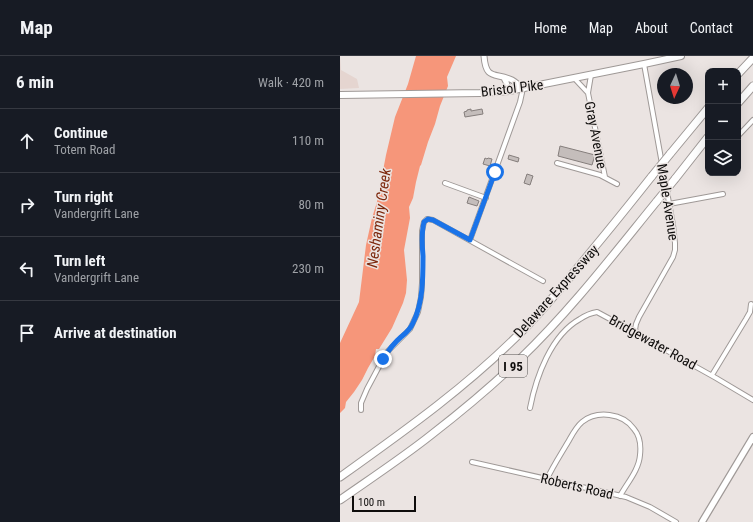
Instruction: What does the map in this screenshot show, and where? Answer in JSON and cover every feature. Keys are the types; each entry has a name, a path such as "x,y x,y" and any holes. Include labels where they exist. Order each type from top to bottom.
{"highway":[{"path":"741,71 753,58"},
{"path":"741,100 753,86"},
{"name":"Delaware Expressway","path":"340,477 436,407 511,342 564,285 705,112"},
{"name":"Delaware Expressway","path":"340,500 430,436 474,400 520,359 575,302 706,140"}],"main road":[{"name":"Bristol Pike","path":"340,95 509,91 681,56"},
{"path":"702,522 753,437"}],"street":[{"path":"470,240 520,102 523,88 512,80 488,72 485,67 484,56"},
{"name":"Maple Avenue","path":"635,330 639,318 675,250 674,236 644,64"},
{"name":"Gray Avenue","path":"591,75 588,93 605,177"},
{"path":"504,78 509,91"},
{"name":"Gray Avenue","path":"574,78 588,93"},
{"path":"741,133 753,120"},
{"path":"557,163 605,177 617,184"},
{"path":"445,183 486,198"},
{"path":"668,204 723,194"},
{"path":"361,410 366,389 383,359 388,351 410,329 418,312 422,283 422,231 425,220 433,220 543,281"},
{"path":"712,375 750,312 751,304"},
{"name":"Bridgewater Road","path":"530,408 538,380 552,347 574,322 588,314 597,312 623,326 635,330 639,335 712,375 753,400"},
{"path":"547,479 555,463 581,422 590,417 607,414 626,421 634,428 639,437 641,447 639,464 620,496"},
{"name":"Roberts Road","path":"472,462 620,496 650,507 676,522"}],"shaded area":[{"path":"340,56 341,70 357,79 359,88 340,89"}],"water":[{"name":"Neshaminy Creek","path":"416,56 456,56 447,77 448,86 420,166 413,198 409,207 410,218 404,250 407,280 406,293 403,303 392,328 379,349 376,349 375,356 362,380 346,402 345,408 340,413 340,343 359,302 366,245 377,202 386,155 395,117 408,84"}],"building":[{"path":"471,109 471,111 482,109 483,114 465,117 464,112"},
{"path":"560,146 595,155 592,165 558,156"},
{"path":"509,155 519,158 518,162 508,159"},
{"path":"485,158 492,159 490,166 483,164"},
{"path":"527,174 533,176 530,185 524,183"},
{"path":"469,197 479,201 477,206 467,203"}],"route":[{"path":"383,359 388,351 410,329 418,312 422,283 422,231 425,220 433,220 470,240 495,172"}]}
